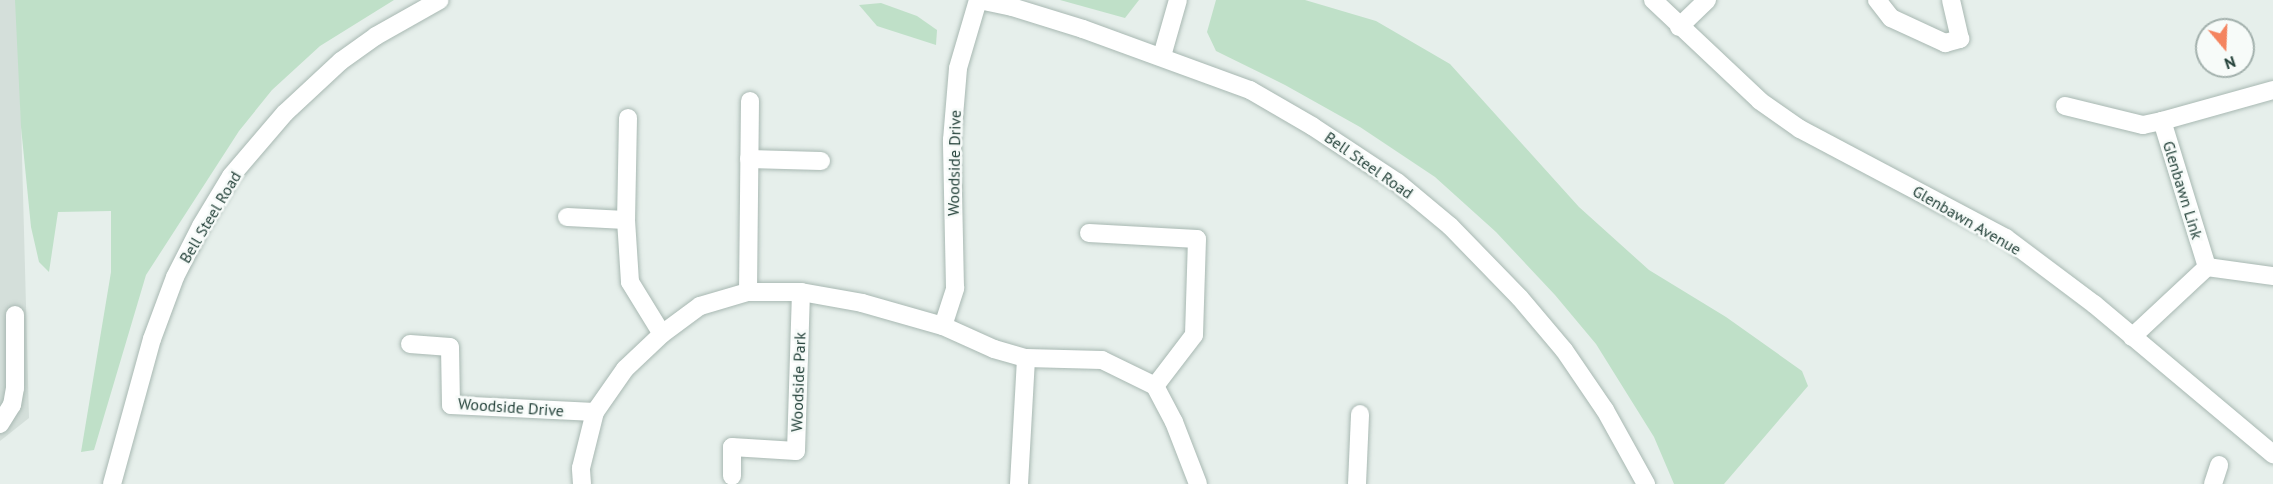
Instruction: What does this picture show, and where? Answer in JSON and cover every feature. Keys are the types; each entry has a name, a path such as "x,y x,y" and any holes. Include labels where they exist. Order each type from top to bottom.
{"street":[{"name":"Bell Steel Road","path":"112,484 152,339 175,277 201,226 231,176 285,113 341,61 376,36 440,0"},
{"name":"Bell Steel Road","path":"978,0 1012,7 1162,56 1250,90 1312,126 1397,182 1450,226 1520,298 1564,350 1605,410 1646,484"},
{"name":"Woodside Drive","path":"943,327 955,288 952,140 958,68 978,0"},
{"path":"1162,56 1178,0"},
{"name":"Glenbawn Avenue","path":"1653,0 1760,101 1800,129 2007,238 2094,304 2132,338 2269,445"},
{"path":"1679,27 1707,0"},
{"path":"1877,0 1891,18 1945,43 1960,39 1950,1"},
{"name":"Glenbawn Link","path":"2206,267 2162,121 2273,90"},
{"path":"748,292 750,101"},
{"path":"2065,106 2143,125 2162,121"},
{"path":"628,118 626,220 630,282 662,334"},
{"path":"749,159 821,161"},
{"path":"567,217 626,220"},
{"path":"1089,233 1197,239 1194,335 1155,386"},
{"path":"2132,338 2206,267 2273,276"},
{"path":"582,484 581,468 595,412 625,369 662,334 700,306 748,292 801,292 862,303 943,327 993,349 1026,358 1102,360 1155,386 1174,422 1198,484"},
{"name":"Woodside Park","path":"732,476 732,447 796,452 801,292"},
{"path":"0,424 12,405 15,387 15,315"},
{"name":"Woodside Drive","path":"410,344 450,347 451,405 595,412"},
{"path":"1019,484 1026,358"},
{"path":"1357,484 1360,414"},
{"path":"2213,484 2219,465"}],"shaded area":[{"path":"0,0 17,0 18,7 29,418 0,441"}],"green space":[{"path":"15,0 394,0 320,46 272,90 239,131 146,275 94,450 81,452 111,272 111,211 58,212 49,272 39,262 31,227 21,127"},
{"path":"1060,0 1139,0 1125,18"},
{"path":"1216,0 1305,0 1376,21 1450,64 1579,207 1649,270 1726,317 1802,371 1808,386 1724,484 1674,484 1654,437 1596,344 1555,295 1496,232 1435,177 1360,127 1285,85 1216,51 1207,32"},
{"path":"881,3 917,16 937,30 936,45 877,26 859,5"}]}
